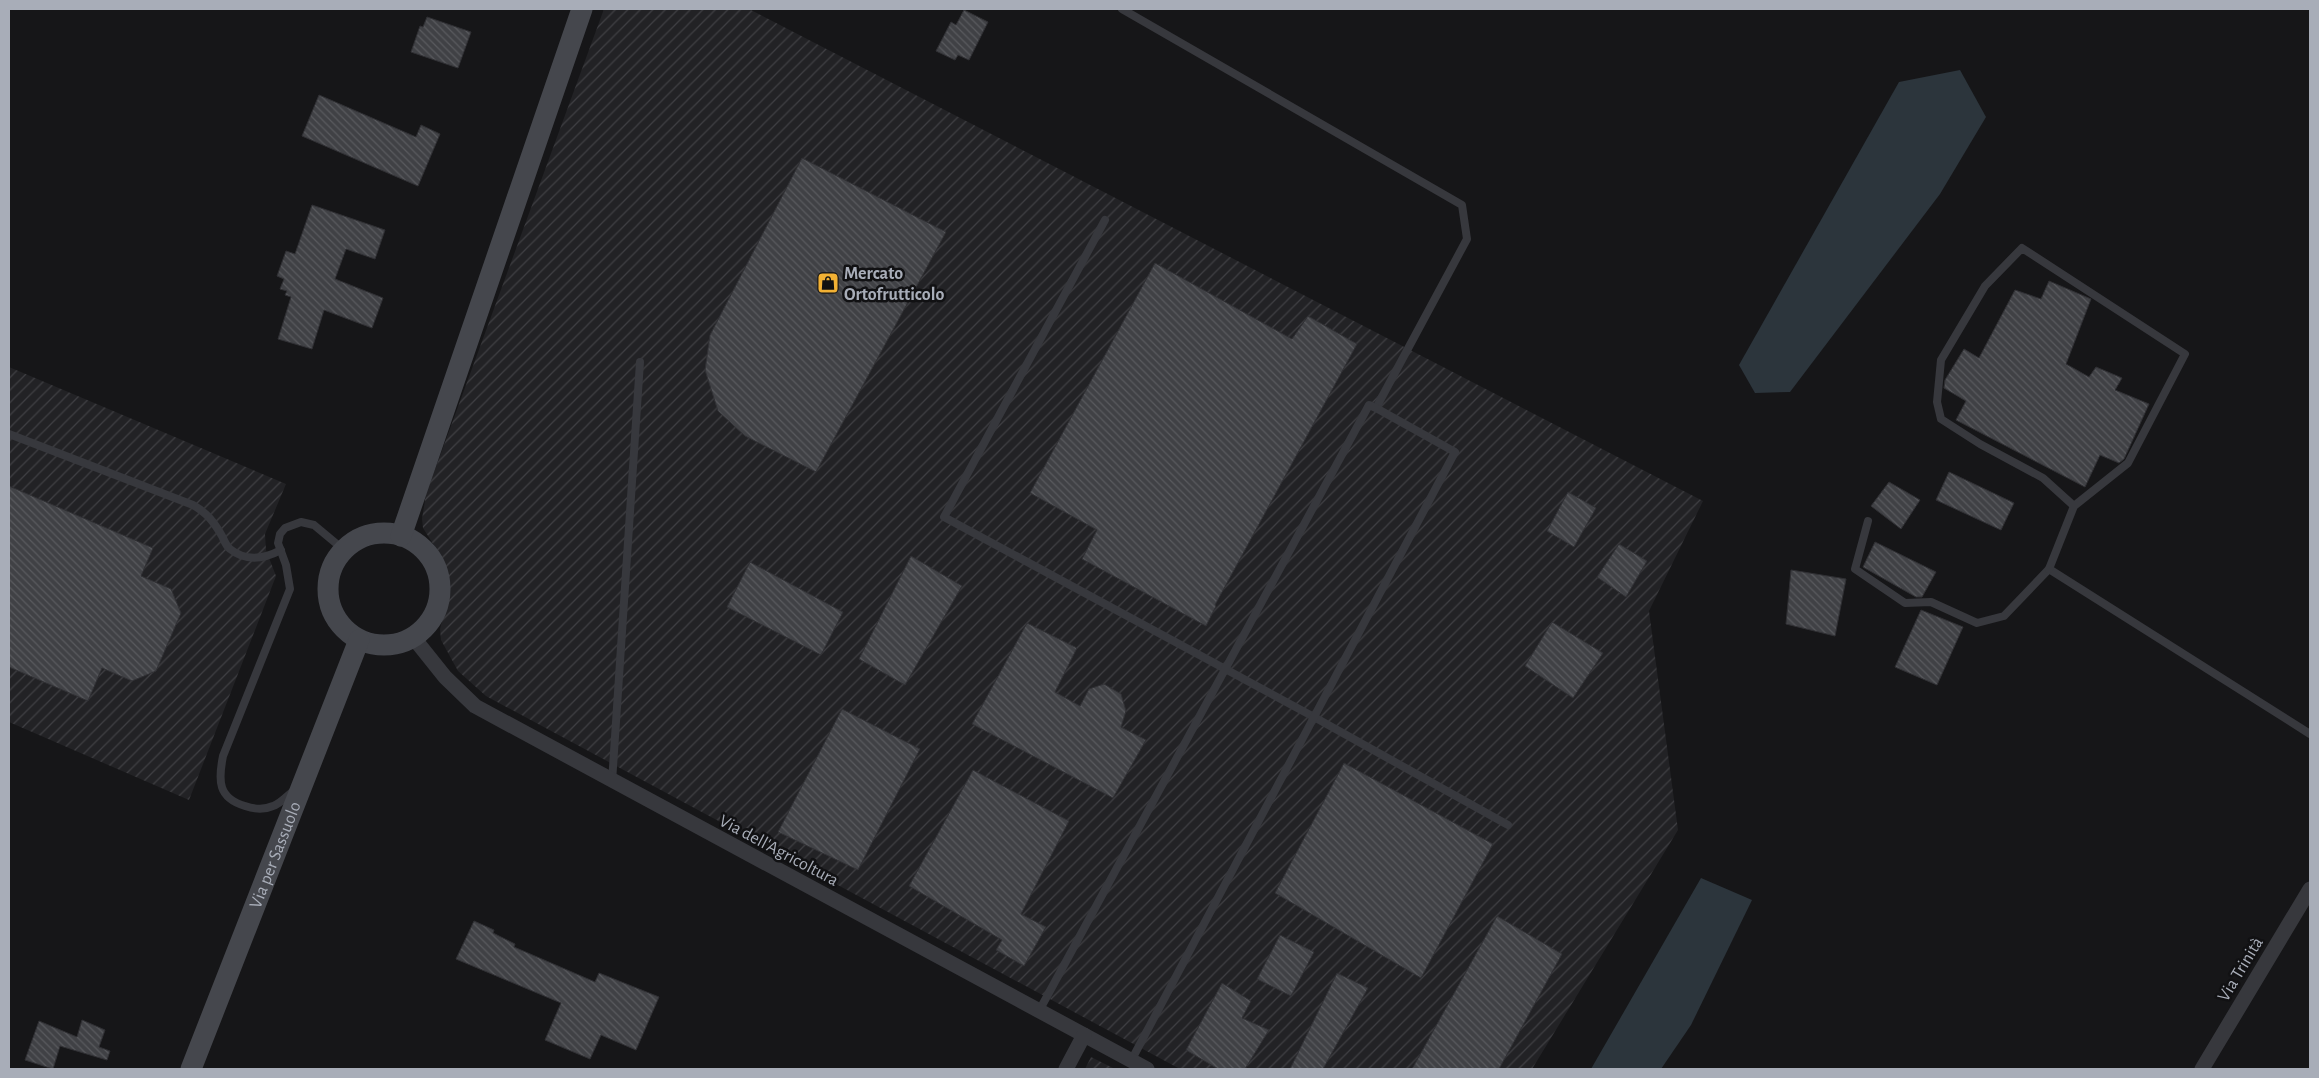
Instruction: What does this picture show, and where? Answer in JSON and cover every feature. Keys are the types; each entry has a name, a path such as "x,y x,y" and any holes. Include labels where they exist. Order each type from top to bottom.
{"main road":[{"path":"401,536 582,9"},
{"path":"386,533 401,536 415,543 427,554 435,568 439,583 439,599 434,614 425,627 413,637 400,643 372,644 359,640 344,629 334,615 328,598 328,581 333,564 344,550 356,541 370,535 386,533"},
{"name":"Via per Sassuolo","path":"191,1069 359,640"}],"street":[{"name":"Via dell'Agricoltura","path":"413,637 445,677 475,706 612,782 1147,1069"},
{"name":"Via Trinità","path":"2202,1069 2310,889"},
{"path":"1066,1069 1084,1035"}],"lane":[{"path":"1122,9 1462,205 1467,239 1376,408"},
{"path":"1105,220 944,517 1314,717 1508,825"},
{"path":"1868,521 1855,569 1905,603 1931,602 1977,623 2004,616 2048,569 2074,506 2128,463 2185,354 2022,248 1985,286 1941,360 1937,402 1941,419 1980,444 2043,478 2074,506"},
{"path":"612,782 640,362"},
{"path":"1039,1011 1369,404 1455,452 1131,1061"},
{"path":"9,434 193,505 213,520 229,548 244,556 268,557 281,550"},
{"path":"302,784 274,806 262,809 234,803 223,791 220,780 223,756 290,589 286,565 278,543 280,534 291,524 301,522 314,525 344,550"},
{"path":"2048,569 2310,734"}],"shaded area":[{"path":"604,9 749,9 1703,501 1649,611 1678,830 1532,1069 1180,1069 486,696 458,671 441,640 440,629 450,591 448,574 440,555 423,528 422,519 426,494"},
{"path":"1960,70 1986,117 1940,194 1790,392 1755,393 1739,365 1899,82"},
{"path":"9,367 286,484 265,534 266,550 276,576 189,800 9,722"},
{"path":"1701,878 1752,900 1691,1025 1661,1069 1591,1069"},
{"path":"1091,1057 1115,1069 1085,1069"}],"building":[{"path":"964,10 988,22 969,60 958,55 955,60 936,51 951,22 956,25"},
{"path":"427,17 471,32 458,68 411,52 420,26 423,27"},
{"path":"319,95 416,137 421,125 440,134 418,186 302,136"},
{"name":"Mercato Ortofrutticolo","path":"802,158 946,232 816,472 745,436 718,411 705,370 710,335"},
{"path":"312,205 385,230 375,259 346,249 335,279 383,298 372,328 324,310 312,349 278,339 291,297 285,295 287,291 280,289 284,279 277,276 286,251 295,254"},
{"path":"1155,263 1292,339 1308,316 1357,344 1215,605 1206,626 1082,559 1097,530 1030,493"},
{"path":"2049,281 2091,299 2066,364 2089,377 2096,367 2122,378 2115,390 2149,404 2124,459 2119,463 2100,455 2085,487 1956,420 1966,401 1944,388 1945,380 1964,349 1979,358 2015,290 2041,299"},
{"path":"1949,472 2014,503 2001,530 1936,500"},
{"path":"1889,482 1920,500 1901,529 1871,506"},
{"path":"9,486 153,548 141,576 171,589 181,613 156,671 132,681 102,668 88,701 9,667"},
{"path":"1568,492 1596,508 1574,547 1547,531"},
{"path":"1875,542 1936,572 1922,597 1916,597 1863,567"},
{"path":"1619,544 1647,561 1626,597 1597,577"},
{"path":"911,556 962,586 905,685 859,659"},
{"path":"750,562 843,612 821,655 727,607"},
{"path":"1791,570 1846,579 1835,636 1786,624"},
{"path":"1921,610 1963,627 1937,685 1895,667"},
{"path":"1552,622 1603,653 1573,698 1525,666"},
{"path":"1027,623 1077,648 1055,692 1080,706 1089,689 1104,684 1121,694 1126,711 1121,727 1146,740 1113,798 972,724"},
{"path":"842,709 920,749 858,870 778,832"},
{"path":"1344,763 1493,844 1421,978 1275,893"},
{"path":"973,770 1069,821 1021,914 1046,927 1024,966 996,950 1002,940 909,886"},
{"path":"1497,916 1562,954 1499,1069 1412,1069"},
{"path":"474,921 494,930 493,933 515,944 514,947 595,982 599,973 659,997 636,1050 601,1035 590,1059 545,1040 561,1003 456,959"},
{"path":"1280,935 1314,952 1291,996 1257,979"},
{"path":"1337,973 1368,988 1323,1069 1290,1069"},
{"path":"1222,983 1251,1001 1242,1018 1269,1030 1245,1069 1218,1069 1186,1050"},
{"path":"82,1020 105,1030 99,1047 110,1051 107,1060 60,1046 53,1069 25,1060 39,1021 77,1037"}],"place":[{"name":"Mercato Ortofrutticolo","path":"828,283"}]}
